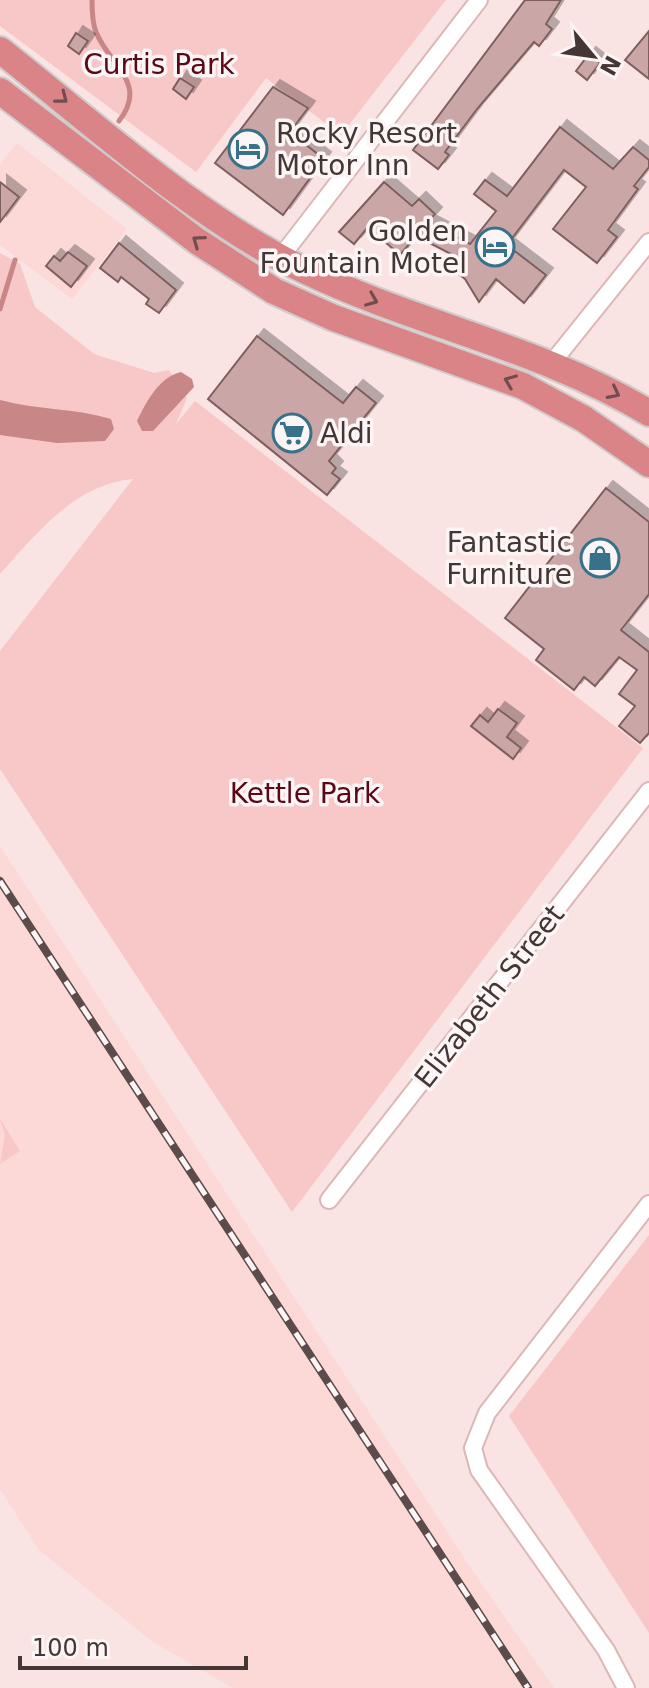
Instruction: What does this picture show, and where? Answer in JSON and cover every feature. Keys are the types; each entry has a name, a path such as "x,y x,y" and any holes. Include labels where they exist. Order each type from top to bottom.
{"highway":[{"path":"0,50 210,214 280,258 380,304 551,364 649,413"},
{"path":"0,91 197,241 263,284 334,318 523,386 584,419 649,464"},
{"path":"263,284 280,258"}],"street":[{"path":"280,258 479,0"},
{"path":"551,364 649,242"},
{"name":"Elizabeth Street","path":"329,1200 649,791"},
{"path":"626,1688 606,1650 479,1470 473,1448 487,1413 649,1204"}],"shaded area":[{"path":"17,143 127,229 72,299 0,245 0,165"},
{"path":"181,372 192,379 194,387 153,431 142,431 137,421 149,398 166,379"},
{"path":"0,400 97,415 111,419 114,429 105,441 57,443 0,435"},
{"path":"0,846 472,1570 554,1688 233,1688 153,1642 39,1550 0,1489"}],"green space":[{"name":"Curtis Park","path":"0,0 446,0 341,135 266,78 196,172 0,26"},
{"name":"Kettle Park","path":"0,253 20,264 35,307 94,354 154,373 169,370 187,398 176,424 195,401 643,748 292,1212 0,769 0,651 133,479 112,483 75,500 43,527 0,574"},
{"path":"0,1119 20,1151 0,1164 5,1135"},
{"path":"649,1235 649,1633 509,1416"}],"building":[{"path":"525,0 561,0 546,24 552,29 539,46 534,42 477,109 445,152 449,155 438,169 413,150"},
{"path":"649,31 649,79 625,60"},
{"path":"76,33 88,41 79,54 68,46"},
{"path":"589,54 600,63 587,80 576,71"},
{"path":"180,78 194,87 186,99 173,89"},
{"name":"Rocky Resort Motor Inn","path":"273,87 308,108 290,132 324,159 283,215 215,163"},
{"path":"560,127 613,169 633,147 649,160 649,167 634,186 638,189 608,230 617,237 597,263 553,229 586,187 564,170 507,245 546,275 524,303 496,279 479,302 465,279 451,268 459,258 416,236 400,255 368,227 354,244 339,232 384,182 412,206 419,199 435,214 428,222 470,244 496,211 474,194 485,180 507,196"},
{"path":"0,182 19,197 0,222"},
{"path":"119,243 176,290 159,313 146,304 149,299 121,277 118,282 100,268"},
{"path":"68,252 87,266 71,287 46,266 54,256 60,261"},
{"name":"Aldi","path":"257,336 343,403 356,387 376,403 329,461 336,468 332,473 340,479 327,495 208,399"},
{"name":"Fantastic Furniture","path":"606,488 649,522 649,594 621,630 649,652 649,733 640,743 619,726 635,706 619,694 637,670 619,657 595,686 584,677 574,690 536,660 544,649 505,618"},
{"path":"498,709 517,723 507,737 521,748 513,759 471,726 480,715 488,722"}],"waterway":[{"path":"92,0 96,32 128,85 130,96 119,121"},
{"path":"0,309 15,260"}],"railway":[{"path":"0,881 528,1688"}],"place":[{"name":"Rocky Resort Motor Inn","path":"248,149"},
{"name":"Golden Fountain Motel","path":"495,247"},
{"name":"Aldi","path":"292,433"},
{"name":"Fantastic Furniture","path":"600,558"}]}
